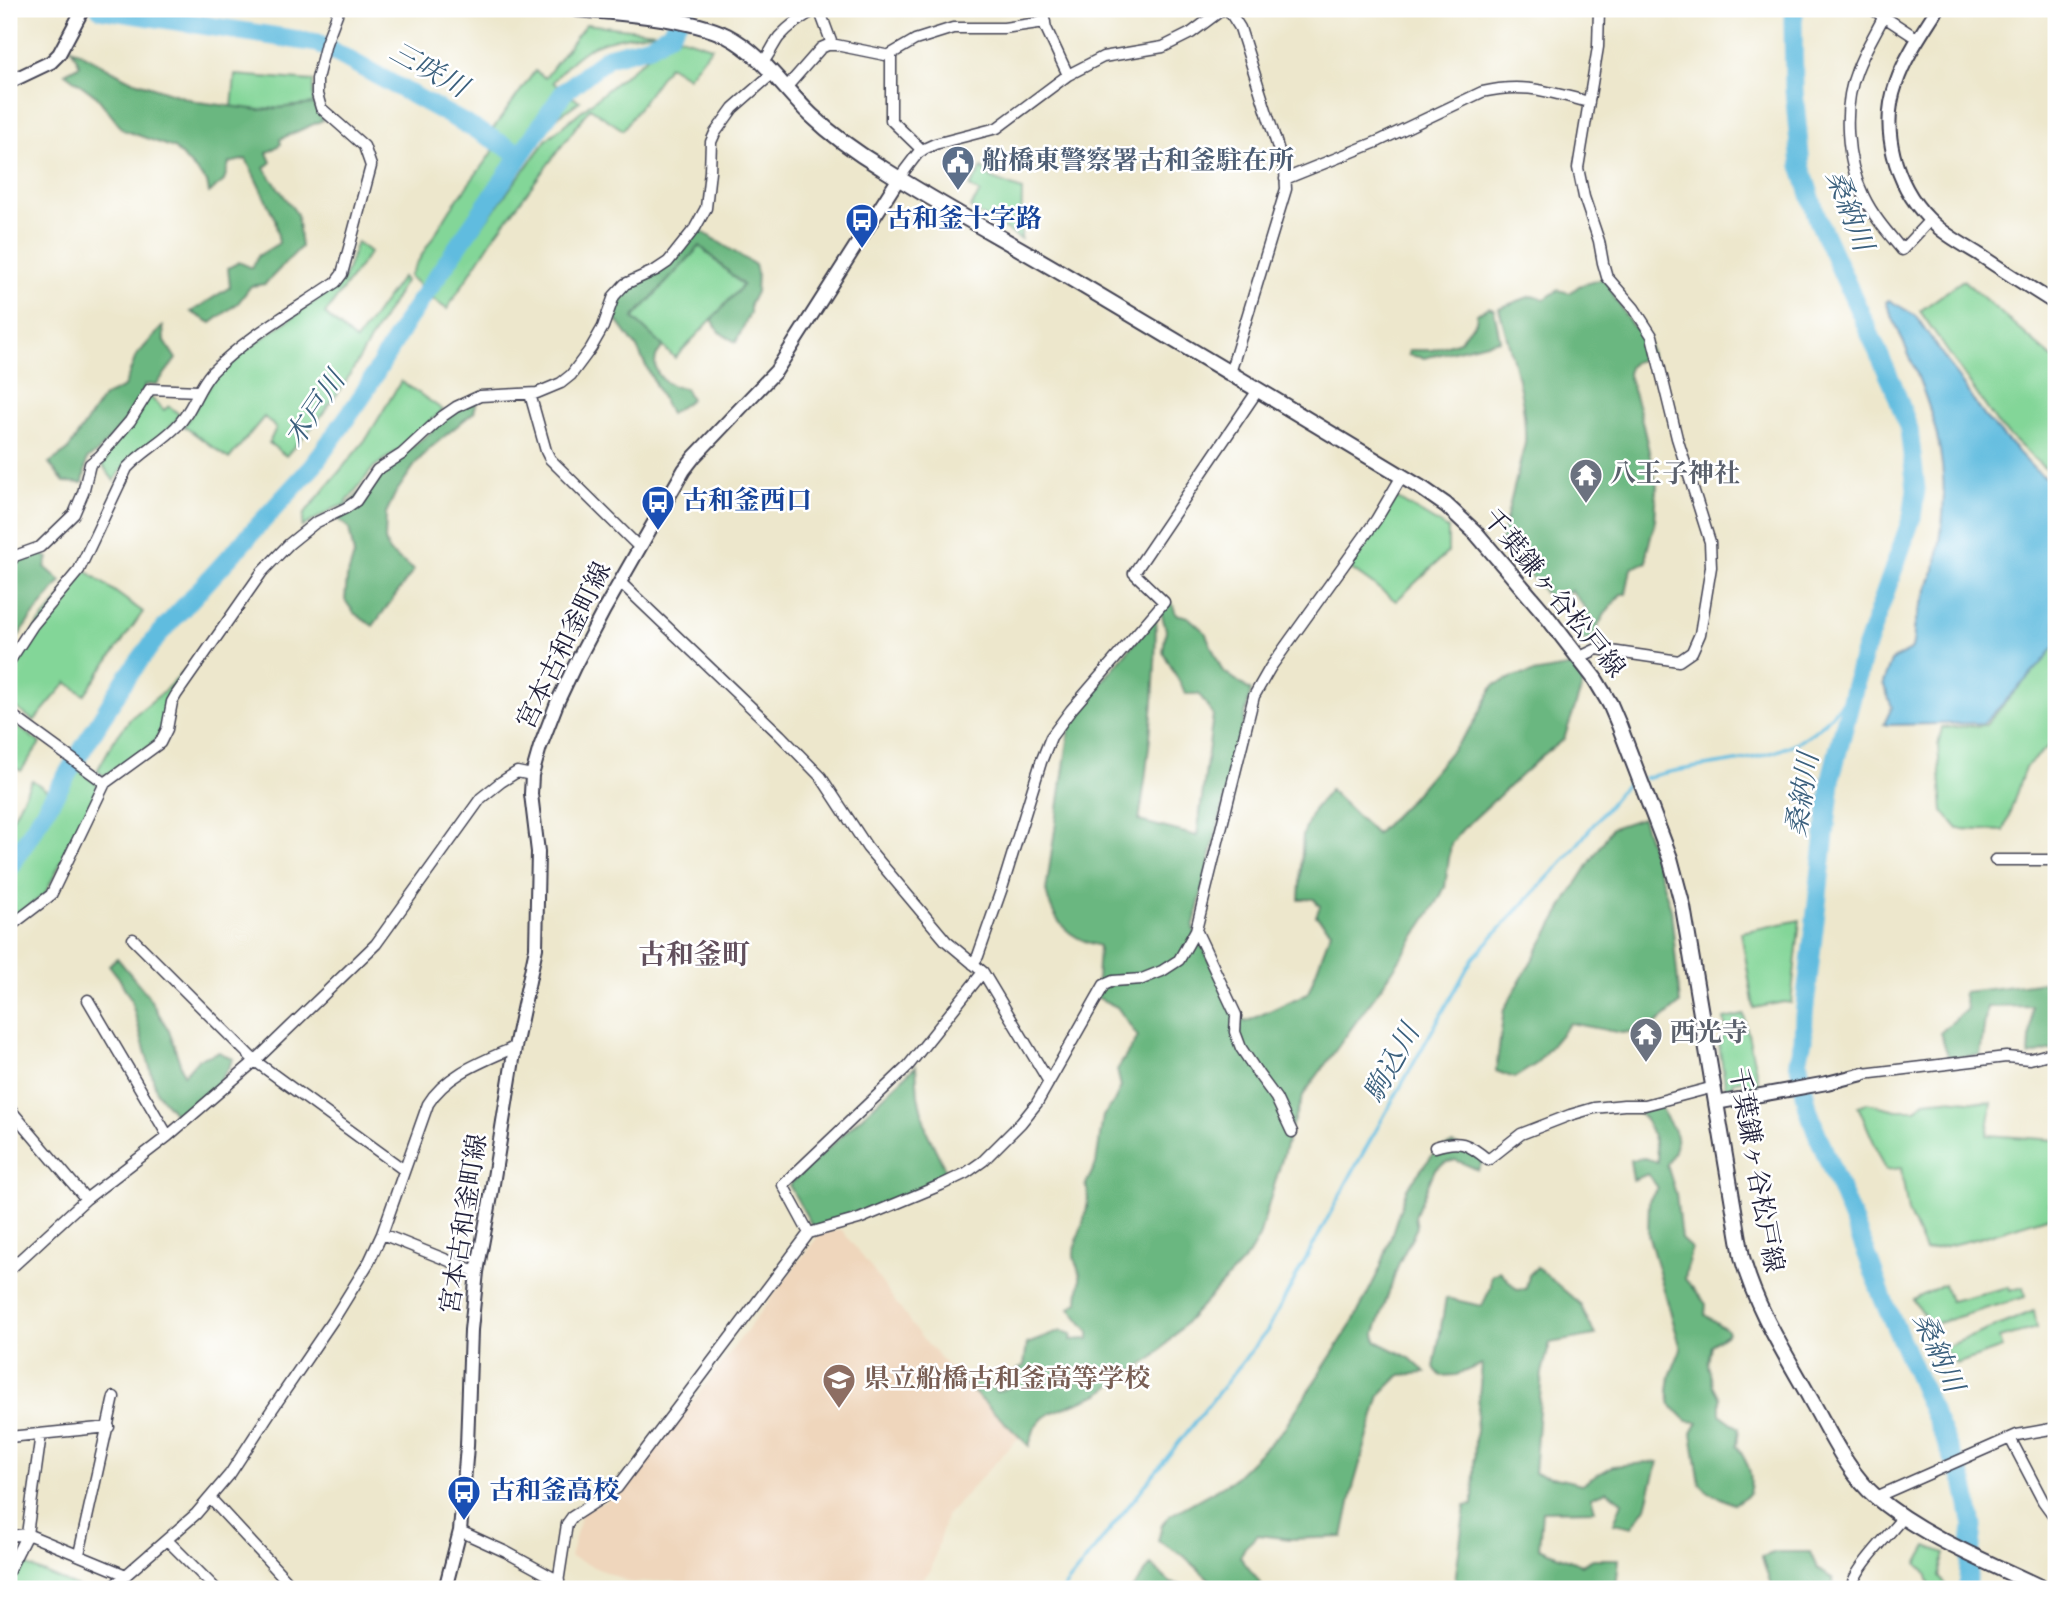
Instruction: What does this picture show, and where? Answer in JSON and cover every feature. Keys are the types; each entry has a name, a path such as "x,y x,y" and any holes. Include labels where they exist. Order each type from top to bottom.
{"main road":[{"name":"千葉鎌ヶ谷松戸線","path":"585,9 693,25 727,36 768,67 785,89 836,137 899,178 1402,476 1446,505 1476,533 1580,657 1610,704 1670,858 1683,907 1735,1219 1749,1283 1762,1314 1839,1450 1876,1497 1903,1517 1952,1544 2044,1589"}],"street":[{"path":"9,82 51,62 59,54 83,9"},
{"path":"9,662 33,625 79,570 127,468 139,455 178,426 198,391 236,350 336,282 342,274 371,166 364,146 321,108 317,94 317,79 325,47 339,9"},
{"path":"9,927 51,895 105,783 160,743 167,729 176,695 262,572 289,544 315,523 356,501 377,470 402,454 456,407 480,396 530,394 561,383 571,376 603,327 614,296 625,284 667,262 680,249 706,208 711,142 733,108 768,67 781,35 818,9 832,44"},
{"path":"1042,9 1045,22 1069,75"},
{"path":"899,178 922,150 997,128 1069,75 1103,57 1163,47 1191,33 1225,9 1240,28 1285,170 1286,189 1230,373"},
{"path":"1580,657 1597,649 1679,661 1692,652 1700,634 1711,567 1710,542 1676,438 1652,336 1634,308 1607,276 1578,168 1598,47 1599,9"},
{"path":"1872,9 1918,39"},
{"path":"1937,9 1902,68 1895,87 1890,131 1893,153 1903,180 1918,206 1930,220 1956,240 2056,304"},
{"path":"1884,16 1856,71 1847,116 1851,160 1864,197 1882,226 1902,250 1930,220"},
{"path":"785,89 821,48 832,44 890,56 915,40 953,29 1004,28 1045,22"},
{"path":"890,56 892,123 922,150"},
{"path":"1285,179 1379,141 1482,92 1498,88 1528,87 1589,102"},
{"name":"宮本古和釜町線","path":"444,1589 460,1531 467,1446 471,1330 477,1272 515,1047 536,948 538,852 531,794 532,775 540,747 580,656 684,470 776,371 899,178"},
{"path":"9,563 15,556 40,547 74,514 90,464 139,410 150,389 198,391"},
{"path":"973,964 1003,885 1051,737 1164,602 1134,573 1258,390"},
{"path":"530,394 550,459 640,548"},
{"path":"460,1531 506,1552 558,1585 567,1524 572,1517 617,1488 809,1233 859,1219 966,1173 983,1161 1021,1124 1037,1103 1104,985 1113,981 1142,979 1179,960 1196,930 1254,696 1270,668 1376,520 1402,476"},
{"path":"620,582 821,777 867,847 946,940 983,972 1049,1082"},
{"path":"9,713 105,783"},
{"path":"9,1270 86,1199 168,1136 255,1061 376,944 481,798 517,772 532,775"},
{"path":"1995,860 2056,860"},
{"path":"1196,930 1236,1015 1235,1032 1241,1048 1276,1098 1292,1132"},
{"path":"133,939 255,1061 404,1170"},
{"path":"809,1233 783,1185 908,1066 983,972"},
{"path":"88,1000 168,1136"},
{"path":"110,1589 196,1514 230,1474 335,1317 369,1262 382,1234 428,1104 436,1090 474,1065 515,1047"},
{"path":"1716,1103 1863,1074 2006,1057 2030,1059 2056,1052"},
{"path":"1434,1147 1451,1142 1474,1148 1488,1160 1521,1134 1570,1115 1594,1108 1645,1105 1714,1087"},
{"path":"9,1108 86,1199"},
{"path":"382,1234 477,1272"},
{"path":"79,1554 114,1397"},
{"path":"9,1437 109,1427"},
{"path":"1876,1497 2017,1435 2056,1428"},
{"path":"9,1570 27,1534 41,1434"},
{"path":"2010,1438 2043,1501 2056,1519"},
{"path":"210,1497 289,1583 283,1589"},
{"path":"1852,1589 1858,1572 1903,1517"},
{"path":"9,1536 27,1534 126,1575"},
{"path":"167,1540 216,1589"}],"shaded area":[{"name":"県立船橋古和釜高等学校","path":"841,1229 919,1335 1019,1437 946,1516 931,1570 914,1589 688,1589 674,1580 631,1583 570,1557 582,1512 623,1493 819,1235"}],"green space":[{"path":"586,24 656,32 610,40 587,49 576,57 553,82 564,93 580,101 538,131 525,153 490,133 535,71 545,78"},
{"path":"674,35 712,47 688,77 669,65 623,130 590,108 493,238 447,309 429,297 547,139"},
{"path":"71,48 126,78 198,102 260,110 313,104 323,120 280,139 281,144 267,153 271,162 264,168 297,214 301,247 265,284 251,286 238,303 211,323 191,312 230,287 228,268 239,262 252,268 258,256 279,243 275,219 246,159 229,163 224,181 209,193 207,182 174,148 123,130 97,97 65,73 80,65"},
{"path":"235,75 313,81 313,104 260,110 232,108"},
{"path":"496,147 519,159 424,289 409,276 451,208"},
{"path":"982,168 992,179 1022,190 1021,239 970,208 980,193 970,187"},
{"path":"698,229 755,265 756,292 750,304 750,313 736,342 719,332 712,319 743,285 700,246 633,318 663,346 655,364 659,375 673,386 685,388 691,399 670,414 637,348 613,315 615,298 627,284 657,272"},
{"path":"357,242 370,252 325,314 356,341 402,277 405,281 345,383 318,420 286,456 269,443 276,428 264,417 229,459 184,426 216,376 242,353 343,281"},
{"path":"700,246 743,286 675,358 633,318"},
{"path":"1605,278 1632,325 1647,338 1652,356 1634,362 1629,367 1628,375 1639,408 1657,486 1655,522 1647,551 1647,562 1631,568 1626,594 1621,594 1606,612 1590,641 1582,640 1580,635 1579,620 1588,612 1571,590 1552,605 1550,599 1501,540 1525,443 1525,426 1517,375 1499,308 1531,296 1545,299 1558,290 1570,293 1579,286"},
{"path":"1963,280 2056,361 2056,479 1999,426 1920,311"},
{"path":"1488,307 1494,309 1500,340 1424,358 1408,355 1409,350 1432,350 1460,341 1476,322 1477,314"},
{"path":"163,326 164,340 176,359 157,384 145,385 136,410 98,452 87,459 83,483 64,482 49,463 67,451 103,397 124,387 136,356"},
{"path":"401,381 443,410 399,450 374,467 344,505 302,527 304,514 367,438"},
{"path":"149,396 164,410 169,406 180,415 165,433 125,465 114,481 99,460"},
{"path":"477,401 474,412 417,462 395,494 386,513 385,540 389,552 414,570 373,626 354,613 345,600 347,578 354,555 349,528 335,517 381,473 458,409"},
{"path":"1396,498 1448,529 1448,552 1396,601 1347,566"},
{"path":"36,551 48,558 45,567 61,581 9,651 9,567 17,559"},
{"path":"85,570 143,612 84,695 67,682 34,721 9,703 9,669 36,627"},
{"path":"1164,598 1172,603 1176,614 1188,617 1205,632 1222,670 1251,691 1193,928 1238,1015 1246,1022 1308,993 1331,931 1316,916 1320,906 1314,899 1299,899 1303,835 1313,810 1330,790 1376,834 1409,801 1473,725 1494,685 1516,676 1572,666 1584,681 1564,739 1462,830 1451,844 1445,887 1439,899 1389,976 1304,1094 1292,1125 1259,1237 1248,1256 1154,1357 1099,1394 1043,1418 1035,1427 1029,1446 963,1382 989,1381 996,1392 1012,1386 1011,1376 1024,1365 1027,1344 1061,1331 1072,1334 1071,1340 1089,1339 1089,1332 1070,1308 1078,1302 1080,1281 1074,1253 1088,1202 1086,1184 1096,1164 1103,1116 1121,1087 1117,1070 1138,1037 1117,1007 1096,997 1099,946 1088,943 1064,927 1053,912 1046,891 1071,719 1156,617 1152,720 1139,821 1197,836 1213,715 1199,694 1186,694 1163,652 1166,630 1161,612"},
{"path":"2056,644 2056,740 2025,767 2004,831 1958,829 1943,811 1938,746 1942,728 1986,725"},
{"path":"199,656 174,691 154,742 105,776 97,771 113,742 131,718 162,693"},
{"path":"9,720 40,743 21,771 9,764"},
{"path":"75,767 99,788 45,894 9,921 9,876"},
{"path":"32,780 51,793 9,862 9,825"},
{"path":"1642,818 1671,909 1680,1004 1650,1029 1622,1033 1570,1023 1536,1064 1514,1078 1496,1071 1504,1009 1573,889 1612,828"},
{"path":"1800,920 1791,1003 1754,1008 1741,932"},
{"path":"117,958 147,994 169,1031 184,1075 198,1059 219,1052 233,1059 210,1093 176,1115 157,1093 131,1000 109,965"},
{"path":"2056,981 2056,1049 2029,1056 2032,1006 1987,1007 1980,1055 1949,1058 1940,1033 1967,1009 1963,992"},
{"path":"1744,1015 1760,1090 1747,1094 1744,1079 1732,1082 1733,1096 1727,1097 1719,1044 1726,1031 1724,1019"},
{"path":"916,1066 918,1096 927,1132 949,1177 858,1216 814,1229 789,1185"},
{"path":"1946,1099 1992,1103 1987,1135 2056,1140 2056,1202 2050,1204 2053,1215 1980,1238 1925,1251 1908,1212 1901,1168 1886,1170 1858,1106 1867,1103 1897,1110 1916,1110 1924,1101"},
{"path":"1660,1107 1676,1135 1675,1148 1667,1165 1676,1194 1681,1239 1691,1248 1685,1279 1706,1304 1705,1315 1728,1333 1711,1345 1708,1365 1713,1385 1720,1398 1720,1414 1739,1428 1737,1446 1750,1474 1749,1494 1734,1504 1709,1493 1700,1484 1692,1433 1698,1422 1687,1421 1671,1405 1668,1391 1670,1376 1681,1349 1648,1234 1649,1200 1658,1188 1648,1174 1633,1180 1630,1160 1644,1158 1658,1162 1650,1128 1637,1111"},
{"path":"1452,1144 1474,1151 1483,1161 1478,1170 1456,1160 1435,1169 1415,1216 1417,1227 1399,1263 1375,1333 1376,1341 1410,1358 1426,1373 1400,1375 1380,1395 1354,1484 1343,1537 1290,1539 1258,1535 1245,1547 1240,1557 1265,1589 1220,1589 1184,1556 1158,1541 1162,1525 1169,1516 1231,1481 1283,1430 1353,1322 1380,1269 1407,1188 1437,1149"},
{"path":"1537,1267 1580,1304 1595,1335 1550,1343 1542,1373 1534,1473 1582,1484 1613,1466 1658,1462 1646,1507 1632,1527 1614,1523 1622,1502 1607,1491 1591,1497 1595,1510 1542,1511 1539,1548 1582,1565 1593,1559 1619,1559 1616,1589 1530,1589 1513,1583 1509,1589 1454,1589 1465,1506 1473,1505 1475,1440 1482,1364 1456,1375 1441,1376 1434,1368 1446,1298 1482,1306 1491,1287 1491,1276 1500,1271 1517,1290 1526,1289 1529,1275"},
{"path":"1944,1284 1950,1301 2009,1287 2010,1291 2023,1287 2025,1297 1931,1325 1913,1300"},
{"path":"2034,1311 2037,1328 1999,1338 2002,1348 1956,1364 1943,1348"},
{"path":"1927,1546 1945,1553 1939,1576 1948,1589 1931,1589 1926,1573 1917,1564"},
{"path":"1776,1552 1810,1552 1817,1568 1833,1579 1834,1589 1771,1589 1762,1557"},
{"path":"21,1563 82,1589 9,1589"},
{"path":"1151,1565 1171,1583 1199,1589 1132,1589"}],"water":[{"path":"1889,300 1916,316 1985,417 2035,470 2056,486 2056,645 1984,723 1884,724 1892,707 1883,683 1891,661 1912,647 1915,624 1937,558 1943,521 1944,487 1934,426 1914,366 1886,302"}],"waterway":[{"name":"三咲川","path":"100,9 318,43 520,154"},
{"name":"木戸川","path":"9,869 125,680 160,633 311,468 361,398 407,320 564,92 608,57 650,46 670,33 686,9"},
{"name":"桑納川","path":"1795,9 1794,90 1801,166 1818,220 1893,385 1909,429 1916,489 1912,517 1862,658 1832,774 1803,1040 1798,1061 1814,1126 1883,1299 1965,1485 1973,1526 1967,1589"},
{"name":"駒込川","path":"1645,778 1753,758 1794,744 1825,722 1856,685"},
{"name":"駒込川","path":"1063,1589 1267,1331 1473,958 1569,855 1627,783 1637,780"}],"place":[{"name":"船橋東警察署古和釜駐在所","path":"958,192"},
{"name":"古和釜十字路","path":"862,250"},
{"name":"八王子神社","path":"1586,505"},
{"name":"古和釜西口","path":"658,532"},
{"name":"西光寺","path":"1646,1064"},
{"name":"県立船橋古和釜高等学校","path":"839,1410"},
{"name":"古和釜高校","path":"464,1522"}],"district":[{"name":"古和釜町","path":"694,956"}]}
